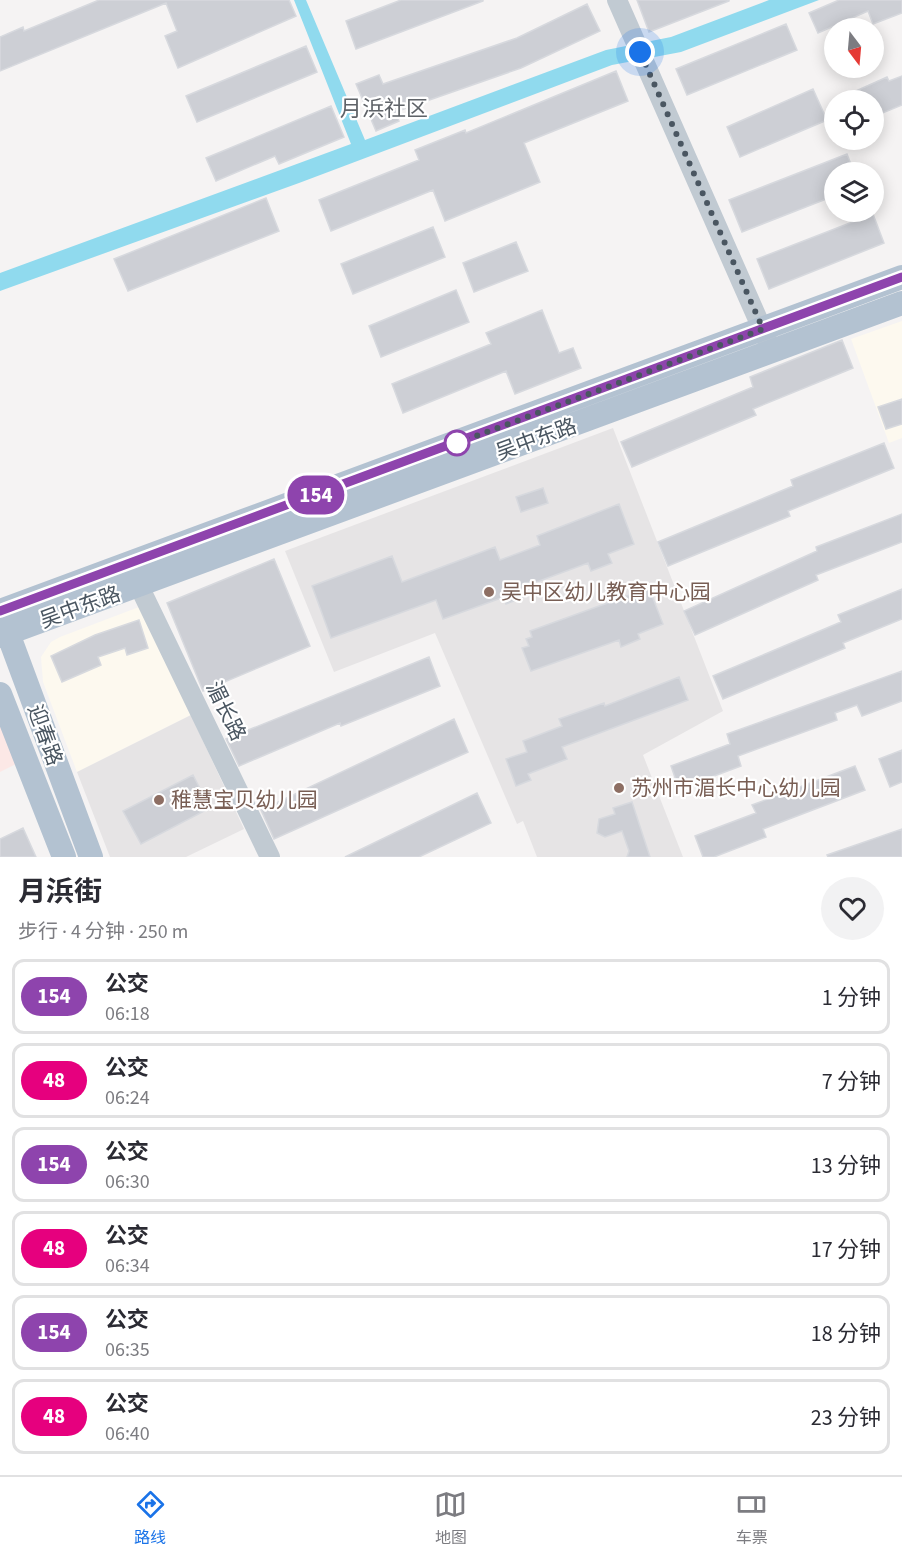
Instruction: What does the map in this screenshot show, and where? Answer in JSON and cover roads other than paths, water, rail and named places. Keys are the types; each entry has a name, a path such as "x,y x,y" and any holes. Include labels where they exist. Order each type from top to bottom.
{"main road":[{"name":"吴中东路","path":"2,623 902,277"},
{"name":"吴中东路","path":"2,623 139,586 902,303"},
{"name":"迎春路","path":"2,623 91,857"},
{"name":"迎春路","path":"0,694 64,857"}],"street":[{"path":"617,0 772,352"},
{"name":"湄长路","path":"139,586 270,857"}],"water":[{"path":"294,0 306,0 365,140 606,50 671,37 769,0 819,0 681,52 612,65 299,183 0,291 0,273 351,144"}],"place":[{"name":"吴中区幼儿教育中心园","path":"489,592"},
{"name":"苏州市湄长中心幼儿园","path":"619,788"},
{"name":"稚慧宝贝幼儿园","path":"159,800"}],"district":[{"name":"月浜社区","path":"384,109"}]}
